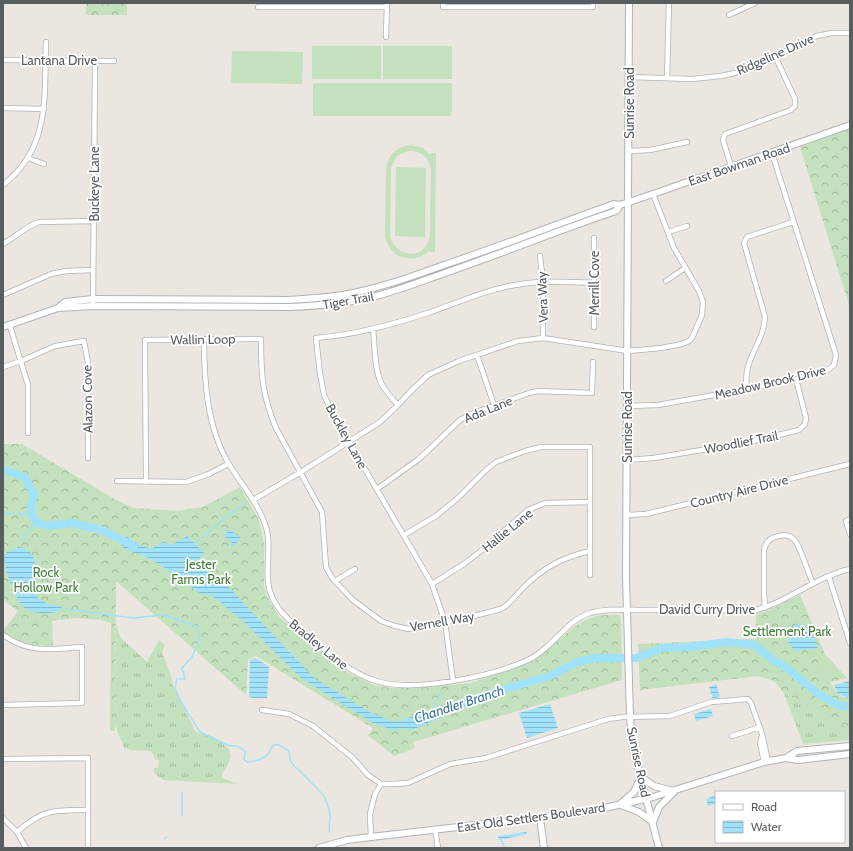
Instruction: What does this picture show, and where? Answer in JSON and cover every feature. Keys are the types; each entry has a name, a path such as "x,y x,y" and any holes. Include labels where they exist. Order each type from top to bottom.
{"main road":[{"name":"Sunrise Road","path":"629,3 627,610 630,717 633,748 659,848"},
{"name":"East Bowman Road","path":"628,202 850,125"},
{"name":"Tiger Trail","path":"58,308 65,302 93,299 288,300 316,299 343,295 389,284 477,254 614,204 628,202"},
{"name":"Tiger Trail","path":"3,327 10,326 58,308 92,306 289,307 317,306 364,299 388,293 496,256 561,230 616,211 620,204"},
{"name":"East Old Settlers Boulevard","path":"786,758 796,751 850,746"},
{"name":"East Old Settlers Boulevard","path":"319,848 347,840 570,814 646,799 766,761 786,758 798,760 850,754"},
{"path":"641,777 654,786 675,791 661,804 653,822 639,812 619,805 634,792 641,777"},
{"path":"540,818 544,848"}],"street":[{"path":"667,78 669,3"},
{"path":"729,15 756,3"},
{"path":"258,7 387,5 386,37"},
{"path":"443,5 593,5"},
{"name":"Ridgeline Drive","path":"629,77 692,79 721,76 735,73 818,36 850,33"},
{"path":"3,185 16,173 28,158 38,138 44,109 46,42"},
{"path":"731,166 723,140 726,134 791,110 795,106 795,99 775,56"},
{"name":"Lantana Drive","path":"3,60 114,61"},
{"name":"Buckeye Lane","path":"92,306 95,61"},
{"path":"3,108 44,109"},
{"path":"629,151 650,150 687,142"},
{"name":"Meadow Brook Drive","path":"627,406 658,405 747,389 796,379 829,369 834,365 836,358 772,153"},
{"path":"28,158 44,164"},
{"path":"252,500 301,472 380,422 428,375 477,355 518,341 543,338 628,351 661,348 682,344 692,338 702,315 703,304 699,291 674,248 653,194"},
{"path":"3,244 39,222 94,221"},
{"path":"747,389 745,378 747,367 764,327 765,317 744,243 747,236 793,222"},
{"path":"668,232 687,226"},
{"name":"Merrill Cove","path":"594,238 594,327"},
{"name":"Vera Way","path":"540,256 543,338"},
{"path":"666,281 685,268"},
{"path":"3,295 51,274 73,270 93,270"},
{"name":"Buckley Lane","path":"453,681 445,622 432,584 334,416 324,395 316,338 344,336 373,329 499,288 542,282 594,282"},
{"path":"10,326 28,385 28,433"},
{"path":"373,329 380,382 398,405"},
{"name":"Bradley Lane","path":"204,339 204,368 208,402 213,424 228,464 252,500 267,531 268,586 273,599 288,619 350,669 377,682 400,685 453,681 479,676 529,659 545,649 570,624 582,616 599,611 627,610"},
{"name":"Wallin Loop","path":"146,482 145,340 261,339 261,376 270,414 276,428 301,472"},
{"name":"Alazon Cove","path":"21,361 55,346 84,340 88,363 88,458"},
{"path":"477,355 494,405"},
{"path":"3,367 21,361"},
{"name":"Ada Lane","path":"377,489 419,459 460,420 471,414 528,393 592,393 592,362"},
{"name":"Woodlief Trail","path":"627,460 654,458 749,442 799,430 805,424 806,418 796,379"},
{"path":"404,535 436,516 458,498 496,462 525,451 541,447 590,447 590,576"},
{"path":"117,481 186,482 204,476 228,464"},
{"name":"Country Aire Drive","path":"627,515 646,514 850,464"},
{"name":"Vernell Way","path":"301,472 322,512 324,521 325,561 329,573 353,600 375,618 388,624 409,628 445,622 501,609 510,604 520,591 547,567 573,556 590,552"},
{"name":"Hallie Lane","path":"432,584 475,556 528,510 546,503 590,502"},
{"path":"850,519 846,521 850,534"},
{"path":"765,608 764,551 766,544 771,538 784,534 790,536 797,542 813,584"},
{"name":"David Curry Drive","path":"627,610 752,611 765,608 779,602 829,576 850,568"},
{"path":"335,581 355,569"},
{"path":"829,576 850,644"},
{"path":"3,642 5,636 21,645 33,649 82,647 82,703 3,705"},
{"path":"262,710 289,714 313,726 352,757 368,775 381,784 408,783 450,764 486,758 608,719 670,716 711,702 748,699 760,727 766,761"},
{"path":"732,736 760,727"},
{"path":"3,759 88,758 88,848"},
{"path":"371,837 370,814 376,794 381,784"},
{"path":"16,832 34,818 48,812 88,810"},
{"path":"3,818 16,832 26,848"},
{"path":"435,830 438,848"}],"green space":[{"path":"86,3 127,3 127,15 86,15"},
{"path":"312,46 381,46 381,79 312,79"},
{"path":"383,46 452,46 452,79 383,79"},
{"path":"232,51 303,52 302,84 231,83"},
{"path":"313,83 452,83 452,111 450,116 313,116"},
{"path":"850,129 850,308 800,147"},
{"path":"411,145 423,148 431,155 431,153 436,153 435,252 430,252 430,250 416,258 402,257 396,254 390,249 385,234 386,170 388,160 397,150","holes":["408,151 421,153 427,159 430,166 430,232 429,240 425,247 414,254 408,254 396,247 390,234 391,167 397,156"]},
{"path":"396,167 426,168 425,237 395,236"},
{"name":"Jester Farms Park","path":"3,444 22,444 116,500 134,508 177,511 203,507 240,487 259,520 264,544 264,585 266,595 280,618 347,672 376,686 391,688 416,688 471,683 534,661 567,632 585,620 606,615 621,616 622,680 413,742 415,748 394,756 368,735 373,728 256,656 248,659 246,695 116,581 115,731 110,731 111,623 101,620 76,618 52,621 53,646 26,643 3,631 18,611 3,600"},
{"name":"Settlement Park","path":"800,595 825,654 847,678 830,682 841,696 850,698 850,729 784,693 774,681 758,676 640,690 638,644 756,639 756,614 767,611"},
{"path":"116,625 121,638 147,662 159,640 165,645 162,652 173,685 195,731 226,746 230,757 222,774 222,778 238,784 164,780 154,773 154,768 158,768 159,760 155,759 151,751 131,750 124,748 115,725"},
{"path":"825,662 837,671 832,678 820,670"},
{"path":"784,693 850,729 850,740 803,744"}],"water":[{"path":"229,529 241,538 233,547 230,545 232,542 224,536"},
{"path":"126,536 140,545 151,549 163,542 171,545 187,536 204,553 194,564 201,566 223,581 314,678 371,713 395,722 440,708 444,716 412,730 401,728 395,731 373,723 301,678 242,620 221,602 208,594 203,595 186,584 178,574 175,575 151,559 123,548"},
{"path":"19,547 27,550 35,561 34,589 36,595 43,602 61,606 62,608 60,611 47,613 27,610 17,598 7,573 4,558 6,553"},
{"path":"798,624 809,627 818,648 795,651 788,642 789,634 793,626"},
{"path":"254,658 269,667 267,698 249,697 250,660"},
{"path":"850,681 850,696 847,698 838,694 834,685"},
{"path":"716,684 720,697 713,699 709,687"},
{"path":"550,704 558,728 527,738 519,713"},
{"path":"711,709 713,716 696,721 694,714"},
{"path":"715,795 715,803 708,806 706,799"},
{"path":"526,832 528,834 499,840 498,836"}],"waterway":[{"name":"Chandler Branch","path":"3,470 25,477 34,495 31,506 31,514 37,523 48,526 71,523 102,530 134,546"},
{"path":"195,544 226,517 246,503"},
{"path":"3,513 31,514"},
{"path":"23,542 24,535 37,523"},
{"path":"66,609 133,618 163,615 197,626 200,634 199,640 192,657 182,668 185,679 177,679 175,688 181,702 200,732 230,746 237,746 241,748 245,752 244,759 247,762 256,761 263,758 269,753 273,745 279,745 289,751 290,760 294,766 325,797 330,814 329,832"},
{"name":"Chandler Branch","path":"433,714 501,690 550,676 577,662 596,658 637,658 662,648 689,647 727,642 755,645 774,661 788,669 818,694 840,706 850,706"},
{"path":"433,710 441,692"},
{"path":"182,792 182,816"},
{"path":"501,839 504,847"}],"park label":[{"name":"Rock Hollow Park","path":"46,580"}]}
